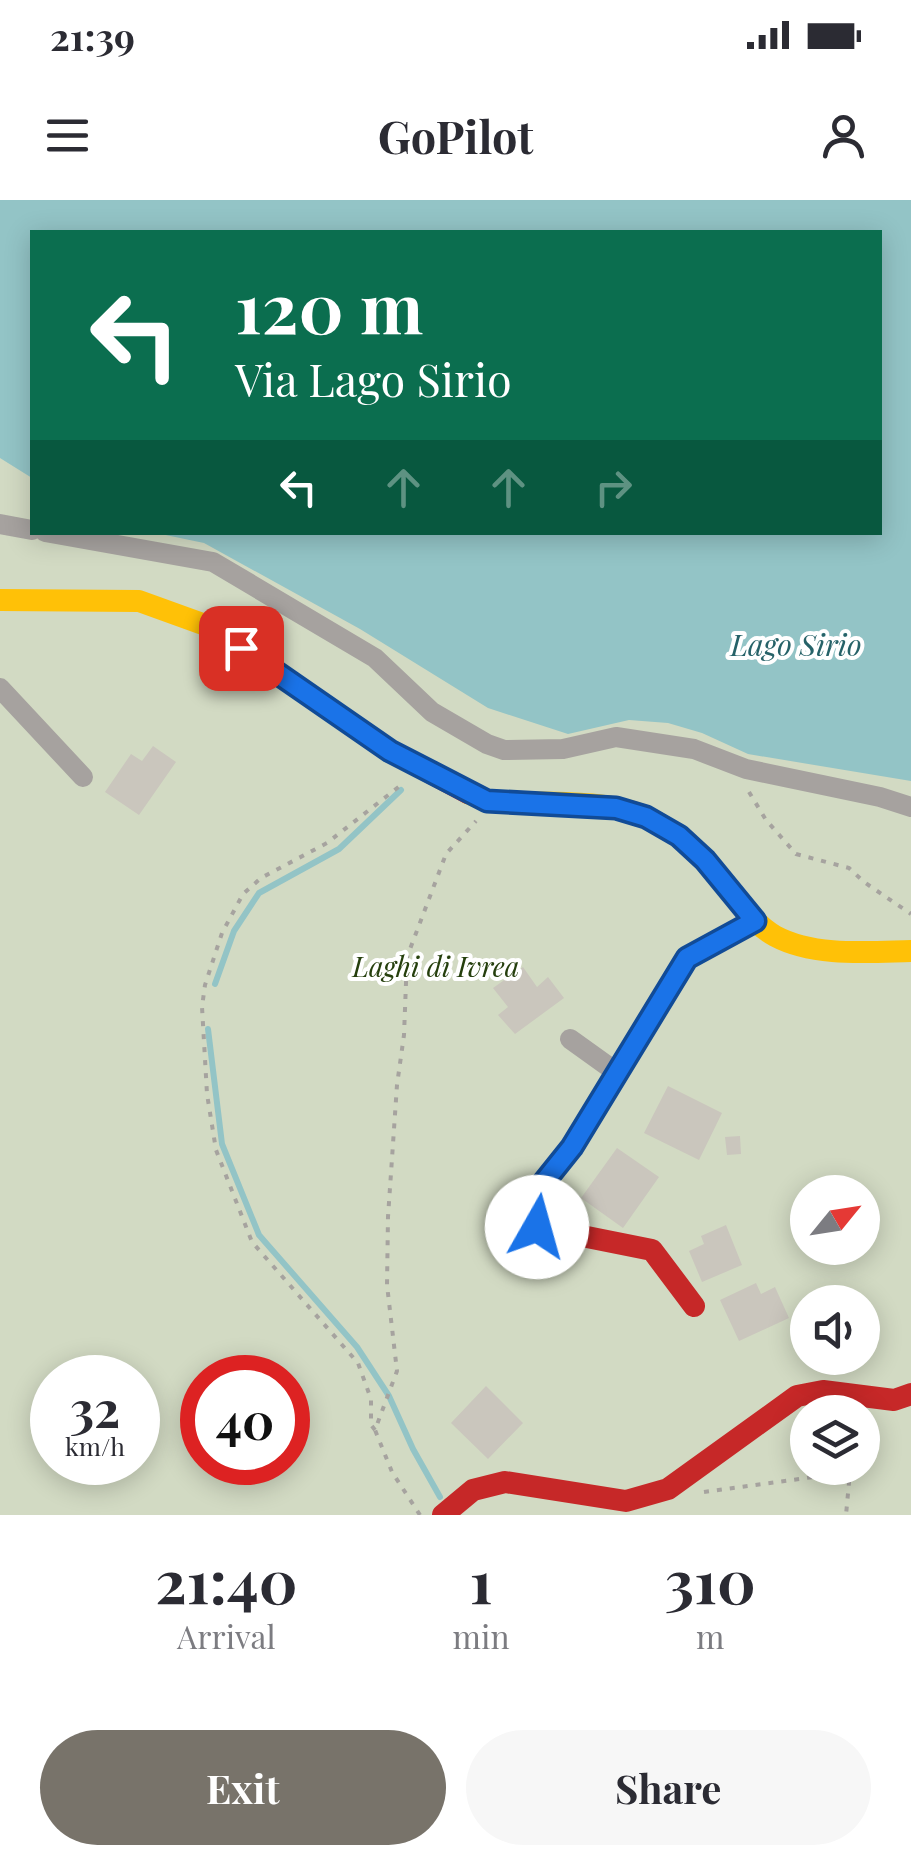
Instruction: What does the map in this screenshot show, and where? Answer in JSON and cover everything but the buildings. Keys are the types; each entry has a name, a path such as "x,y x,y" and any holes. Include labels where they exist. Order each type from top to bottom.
{"main road":[{"path":"0,600 139,601 211,627 390,751 478,797 616,808 646,817 679,836 705,860 755,921 777,937 839,954 911,951"},
{"path":"694,1306 652,1250 537,1227 528,1217 528,1202 572,1147 687,958 755,921"},
{"path":"443,1515 474,1490 505,1482 626,1501 675,1484 798,1396 822,1391 894,1400 911,1394"}],"street":[{"path":"0,524 30,530"},
{"path":"62,535 213,562 375,658 432,712 504,750 563,749 616,737 694,749 731,763 911,807"},
{"path":"0,688 82,777"},
{"path":"570,1039 616,1072"}],"path":[{"path":"731,763 766,820 796,854 849,868 911,914"},
{"path":"407,783 396,786 327,843 262,878 243,894 222,933 202,1007 216,1150 242,1220 252,1242 358,1364 375,1430 392,1472 417,1511"},
{"path":"375,1430 398,1371 388,1285 388,1217 407,957 446,854 474,826 478,797"},
{"path":"675,1484 700,1493 850,1472 846,1515"}],"green space":[{"name":"Laghi di Ivrea","path":"0,200 911,200 911,1515 0,1515"}],"water":[{"name":"Lago Sirio","path":"0,200 911,200 911,781 748,754 668,723 629,720 568,734 488,708 360,629 204,543 166,535 882,535 882,230 30,230 30,477 0,458"}],"waterway":[{"path":"215,984 234,931 259,893 339,849 401,790"},
{"path":"208,1029 222,1144 259,1235 357,1347 389,1396 440,1497"}],"traffic: slow":[{"path":"0,600 139,601 211,627 390,751"},
{"path":"468,793 487,801 590,804 647,817 694,850 752,917 775,936 824,950 911,951"}],"traffic: jam":[{"path":"390,751 468,793"},
{"path":"694,1306 652,1250 537,1227 529,1217 529,1202 572,1147 687,958 755,921"},
{"path":"443,1515 473,1490 505,1482 626,1501 668,1489 797,1396 823,1391 894,1400 911,1394"}],"route":[{"path":"241,648 390,751 487,801 616,808 646,817 679,836 705,860 755,921 687,958 572,1147 528,1202 528,1217 537,1227"}]}
